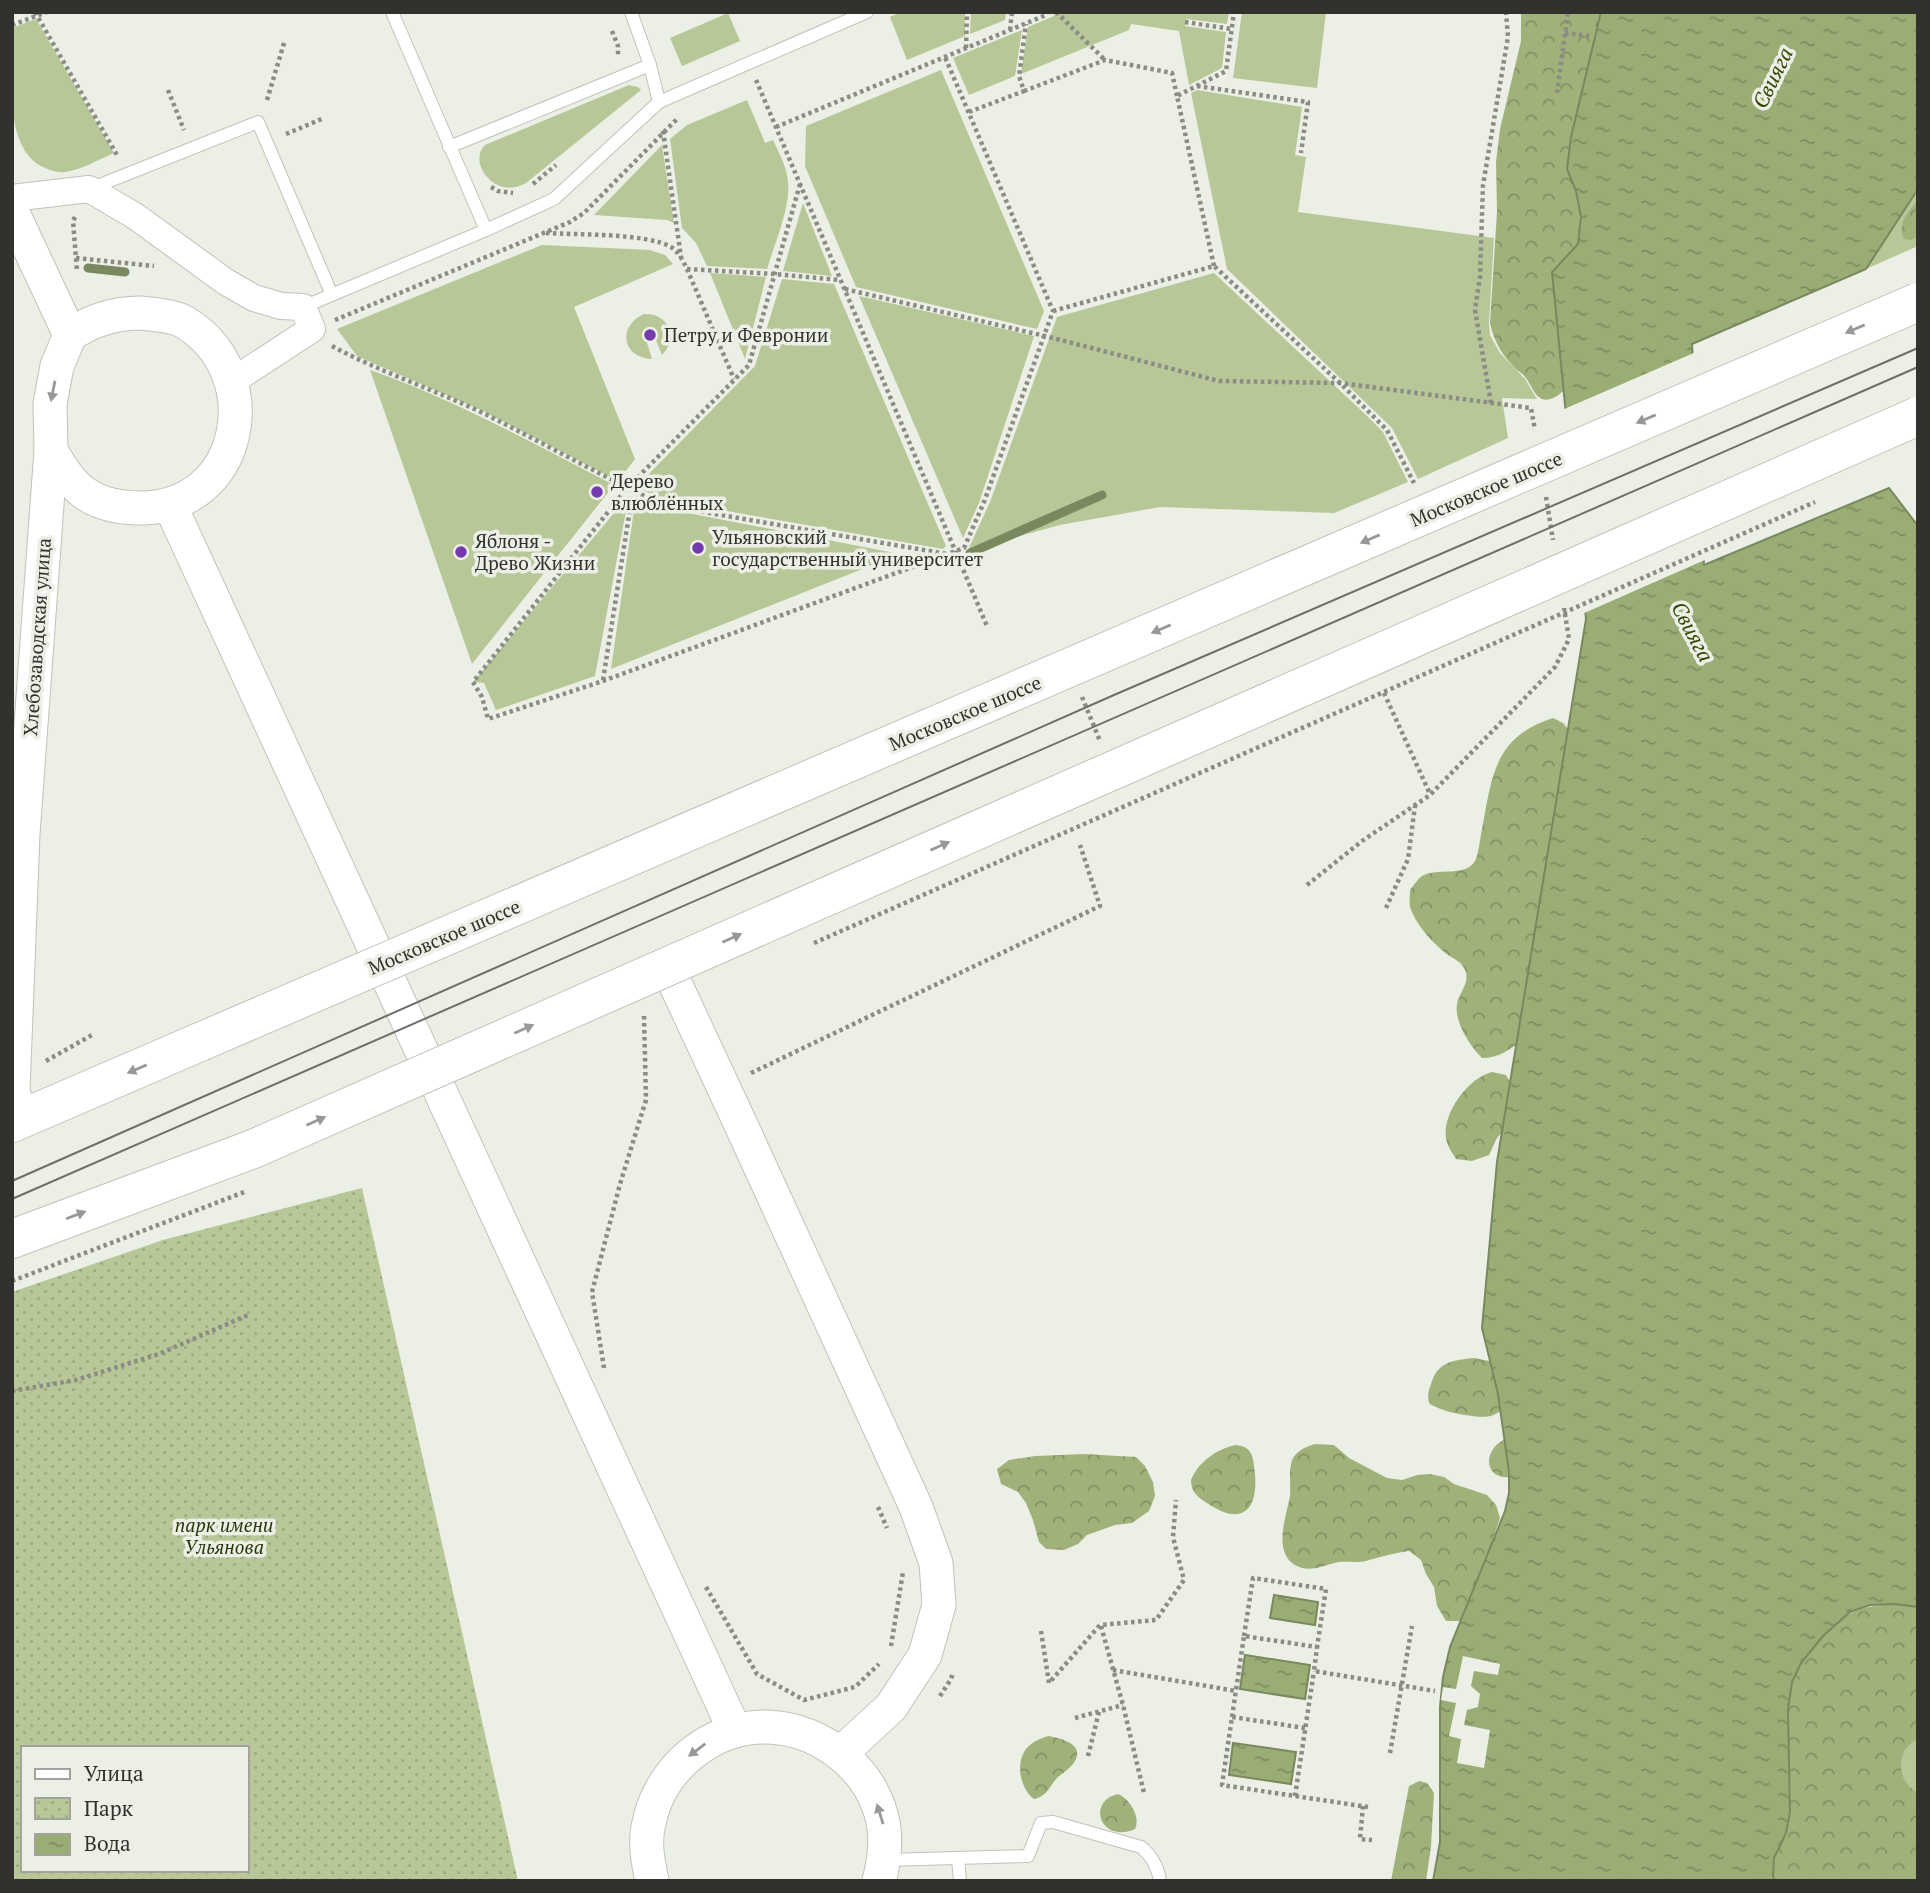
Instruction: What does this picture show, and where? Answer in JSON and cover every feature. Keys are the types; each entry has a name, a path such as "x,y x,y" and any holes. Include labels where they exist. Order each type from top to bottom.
{"main road":[{"name":"Московское шоссе","path":"17,1121 1918,302"},
{"path":"12,1239 253,1149 1918,416"}],"street":[{"path":"12,198 89,189 135,216 226,282 254,298 307,318 230,382"},
{"path":"12,211 70,335 86,324 127,313 152,314 185,321 212,344 224,363 235,406 234,432 228,454 213,476 190,497 170,505 122,508 101,503 77,488 51,450"},
{"name":"Хлебозаводская улица","path":"17,1121 13,1091 18,835 51,450 50,404 57,366 70,335"},
{"path":"170,505 735,1731"},
{"path":"667,967 916,1507 936,1563 939,1605 925,1655 891,1707 840,1754"},
{"path":"652,1881 647,1856 649,1823 660,1792 679,1765 705,1744 735,1731 768,1727 801,1732 831,1746 856,1768 874,1796 884,1828 882,1871"}],"lane":[{"path":"392,12 486,230"},
{"path":"631,12 650,65 659,102"},
{"path":"307,318 332,295 554,199 659,102 867,12"},
{"path":"449,147 650,65"},
{"path":"89,189 258,122 332,295"},
{"path":"882,1871 958,1858 1028,1856 1041,1823 1053,1822 1141,1847 1149,1854 1163,1880"},
{"path":"958,1858 960,1881"}],"path":[{"path":"12,25 47,12"},
{"path":"966,48 967,12"},
{"path":"1010,30 1012,12"},
{"path":"776,127 1046,15 1046,12"},
{"path":"1056,12 1105,60"},
{"path":"1177,96 1226,71 1234,12"},
{"path":"1491,403 1475,310 1480,277 1483,185 1508,37 1506,12"},
{"path":"1557,93 1568,12"},
{"path":"37,14 121,162"},
{"path":"1185,22 1231,29"},
{"path":"1024,91 1019,76 1026,23"},
{"path":"612,31 619,51 613,62"},
{"path":"1565,33 1591,36"},
{"path":"272,112 267,100 285,40"},
{"path":"800,184 749,365 630,489 473,682 482,697 488,719 603,681 964,548 984,502 1053,312 945,57"},
{"path":"969,112 1105,60 1172,73 1214,266 1387,430 1416,487"},
{"path":"750,63 987,626"},
{"path":"1196,86 1308,102 1301,153"},
{"path":"168,90 186,134"},
{"path":"659,102 681,257"},
{"path":"282,135 324,118"},
{"path":"528,188 559,162"},
{"path":"487,182 498,191 521,192"},
{"path":"486,230 649,239 672,248 687,269 734,379"},
{"path":"76,258 157,266"},
{"path":"1053,312 1214,266"},
{"path":"687,269 841,280"},
{"path":"845,289 1045,336 1219,381 1340,383 1531,408 1536,435"},
{"path":"307,318 315,337 355,358 484,414 663,505 948,554"},
{"path":"603,681 630,489"},
{"path":"1545,490 1553,544"},
{"path":"814,943 1816,501"},
{"path":"1307,885 1362,841 1430,795 1555,667 1569,639 1562,598"},
{"path":"1080,693 1105,752"},
{"path":"1384,693 1430,795"},
{"path":"1386,908 1408,859 1415,806"},
{"path":"742,1077 1100,906 1080,845"},
{"path":"605,1372 592,1292 620,1184 646,1100 644,1016"},
{"path":"42,1063 92,1035"},
{"path":"12,1281 254,1188"},
{"path":"12,1391 76,1380 159,1354 248,1315"},
{"path":"1041,1631 1049,1683 1101,1625 1156,1620 1184,1580 1173,1538 1176,1500"},
{"path":"878,1507 888,1531"},
{"path":"890,1654 904,1569"},
{"path":"1295,1796 1326,1589 1253,1578 1222,1785 1365,1807 1360,1839 1372,1840"},
{"path":"704,1582 757,1675 804,1700 855,1687 881,1662"},
{"path":"1101,1625 1144,1793"},
{"path":"1390,1753 1412,1626"},
{"path":"1244,1636 1317,1647"},
{"path":"1113,1670 1236,1691"},
{"path":"1314,1671 1435,1691"},
{"path":"1075,1718 1123,1705"},
{"path":"1088,1756 1099,1711"},
{"path":"1232,1717 1305,1728"}],"green space":[{"path":"901,12 965,12 965,36 907,60 890,17"},
{"path":"971,12 1006,12 1005,20 970,34"},
{"path":"1055,12 1229,12 1227,24 1186,19 1185,26 1226,32 1222,68 1189,85 1179,31 1131,24 1129,30 1021,74 1028,27 1054,16"},
{"path":"1242,12 1326,12 1317,88 1233,78"},
{"path":"1521,12 1603,12 1587,242 1574,380 1560,394 1547,400 1536,395 1524,376 1503,354 1490,323 1497,212 1496,162 1500,129 1521,41"},
{"path":"728,13 740,41 682,66 670,38"},
{"path":"36,19 114,153 70,171 51,170 30,157 21,143 15,125 11,84 12,28"},
{"path":"1022,30 1015,76 969,95 953,58"},
{"path":"941,70 1044,311 1037,329 856,287 805,166 806,126"},
{"path":"629,85 641,90 526,183 504,187 487,177 482,169 480,152 485,145"},
{"path":"1197,90 1302,107 1295,155 1306,157 1298,212 1494,238 1490,335 1500,353 1525,379 1537,399 1502,398 1508,438 1418,479 1392,428 1227,269 1191,93"},
{"path":"747,100 765,143 773,140 784,166 788,192 785,214 767,269 707,266 696,243 682,228 670,139 687,125"},
{"path":"662,145 674,223 667,220 594,215"},
{"path":"1918,189 1918,246 1866,269"},
{"path":"1918,200 1918,237 1904,239 1903,223 1907,213"},
{"path":"803,203 832,276 783,271"},
{"path":"542,245 650,250 665,255 673,264 574,307 635,459 618,481 483,411 357,356 337,329"},
{"path":"710,273 766,277 745,359"},
{"path":"1214,273 1383,432 1408,482 1334,513 1160,507 1060,525 968,550 990,502 1057,317"},
{"path":"782,279 834,284 946,546 943,549 664,500 636,487 755,366"},
{"path":"859,296 1034,336 979,503 963,538"},
{"path":"644,314 660,318 669,328 670,341 662,355 656,340 647,343 652,359 634,353 627,341 630,326"},
{"path":"370,370 464,409 614,485 472,664"},
{"path":"629,495 595,676 496,710 484,683 473,682"},
{"path":"636,496 662,508 900,554 611,669"},
{"path":"1553,718 1563,723 1576,739 1523,1040 1499,1055 1482,1058 1468,1040 1458,1018 1457,1004 1467,977 1464,968 1438,947 1419,925 1410,907 1410,890 1424,875 1459,871 1471,866 1478,850 1489,792 1499,761 1507,747 1518,736"},
{"path":"1492,1072 1506,1075 1510,1082 1504,1130 1489,1155 1472,1161 1456,1159 1447,1141 1446,1128 1452,1108 1474,1081"},
{"name":"парк имени Ульянова","path":"362,1188 518,1881 12,1881 12,1292 163,1240"},
{"path":"1474,1358 1494,1362 1506,1407 1491,1416 1477,1416 1450,1412 1429,1403 1429,1390 1435,1374 1443,1365"},
{"path":"1508,1438 1512,1477 1502,1477 1491,1469 1490,1455 1499,1442"},
{"path":"1315,1444 1334,1445 1349,1458 1387,1478 1402,1480 1430,1474 1444,1477 1454,1484 1487,1495 1496,1505 1500,1518 1470,1606 1461,1621 1446,1621 1437,1606 1434,1587 1421,1560 1409,1551 1363,1562 1339,1562 1312,1569 1292,1563 1286,1556 1282,1536 1290,1496 1291,1462 1300,1450"},
{"path":"1236,1445 1246,1448 1251,1454 1255,1486 1251,1505 1240,1514 1231,1514 1199,1497 1192,1488 1191,1480 1209,1457"},
{"path":"1084,1454 1136,1457 1145,1466 1153,1482 1155,1496 1149,1511 1132,1523 1115,1525 1087,1535 1078,1544 1064,1550 1046,1549 1039,1542 1026,1503 1018,1492 1001,1484 997,1469 1009,1460"},
{"path":"1895,1604 1918,1607 1918,1741 1904,1752 1901,1767 1906,1782 1918,1792 1918,1881 1776,1881 1773,1863 1786,1832 1790,1812 1788,1699 1800,1665 1837,1622 1862,1609"},
{"path":"1048,1736 1069,1742 1077,1750 1077,1755 1072,1766 1058,1777 1045,1793 1034,1799 1023,1784 1020,1764 1031,1744"},
{"path":"1918,1741 1918,1792 1905,1782 1901,1767 1904,1752"},
{"path":"1419,1781 1427,1783 1434,1793 1426,1881 1391,1881 1409,1786"},
{"path":"1118,1794 1133,1808 1135,1829 1113,1831 1101,1820 1102,1805 1108,1798"}],"water":[{"name":"Свияга","path":"1601,12 1918,12 1918,189 1866,269 1692,344 1704,565 1889,488 1918,526 1918,1607 1870,1605 1850,1612 1823,1636 1801,1663 1792,1682 1788,1710 1790,1812 1786,1833 1774,1858 1775,1881 1433,1881 1440,1842 1440,1707 1443,1677 1450,1647 1505,1511 1509,1493 1509,1472 1498,1394 1482,1328 1497,1162 1586,619 1552,272 1578,244 1581,217 1576,191 1567,169 1571,137"},
{"path":"1274,1595 1318,1602 1315,1625 1270,1618"},
{"path":"1245,1655 1310,1665 1305,1699 1240,1689"},
{"path":"1233,1743 1296,1752 1291,1784 1229,1775"}],"pier":[{"path":"1696,352 1707,559 1582,614 1562,410"},
{"path":"1463,1656 1500,1664 1498,1675 1474,1671 1471,1686 1480,1694 1478,1707 1467,1710 1464,1725 1490,1730 1484,1768 1457,1763 1461,1739 1449,1736 1456,1703 1441,1700 1443,1687 1456,1689"}],"waterway":[{"path":"88,268 125,272"},
{"path":"970,553 1102,495"}],"tram line":[{"path":"12,1181 1114,695 1918,348"},
{"path":"12,1199 1918,367"}],"place":[{"name":"Петру и Февронии","path":"650,335"},
{"name":"Дерево влюблённых","path":"597,492"},
{"name":"Ульяновский государственный университет","path":"698,548"},
{"name":"Яблоня - Древо Жизни","path":"461,552"}]}
